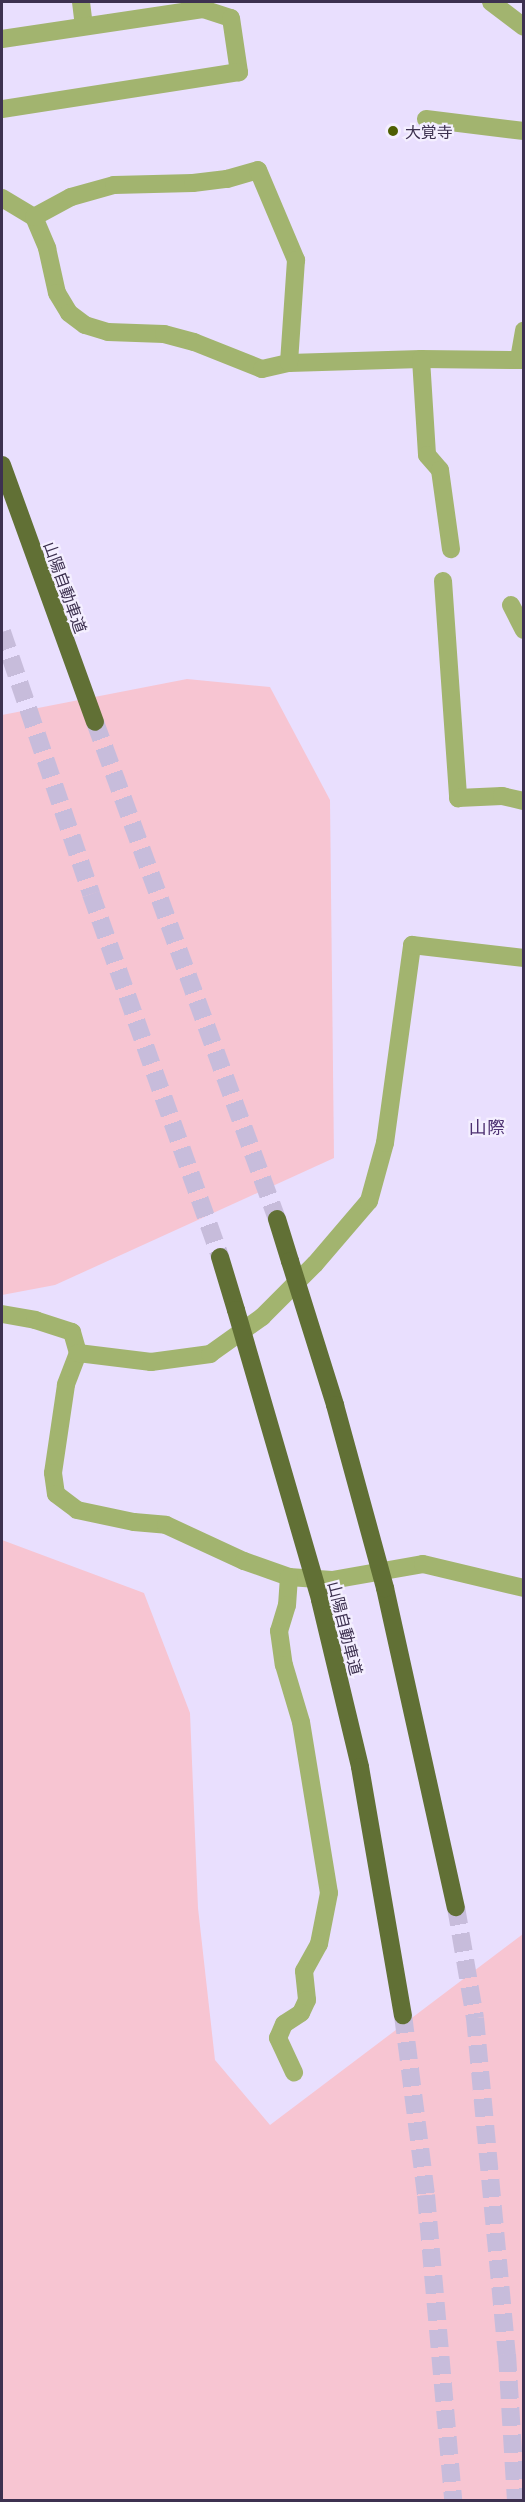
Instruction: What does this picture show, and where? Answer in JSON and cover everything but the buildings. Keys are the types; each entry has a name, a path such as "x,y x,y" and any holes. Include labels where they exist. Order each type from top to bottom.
{"highway":[{"name":"山陽自動車道","path":"2,465 95,722"},
{"path":"277,1219 335,1405 385,1588 456,1907"},
{"name":"山陽自動車道","path":"220,1257 320,1600 360,1767 403,2015"}],"street":[{"path":"81,2 84,25"},
{"path":"491,2 524,27"},
{"path":"2,39 203,9 231,18 239,72 2,110"},
{"path":"426,118 524,131"},
{"path":"34,217 49,206 71,197 114,185 193,183 227,179 258,170 296,260 289,363"},
{"path":"2,198 34,217 47,248 57,293 69,313 85,325 108,332 164,333 194,342 262,369 289,363 521,359 524,330"},
{"path":"421,359 427,455 440,470 451,549"},
{"path":"443,580 458,798 502,796 524,801"},
{"path":"511,605 524,630"},
{"path":"78,1353 151,1362 210,1354 262,1317 315,1264 369,1201 385,1143 412,945 524,958"},
{"path":"2,1314 35,1320 72,1332 78,1353 66,1385 53,1473 56,1494 77,1510 134,1522 166,1524 244,1561 289,1576 332,1580 423,1564 524,1588"},
{"path":"289,1576 287,1605 279,1631 284,1665 301,1722 329,1893 319,1944 304,1971 307,2000 301,2013 284,2024 279,2038 294,2072"}],"shaded area":[{"path":"187,679 270,687 330,800 334,1158 55,1285 2,1295 2,715"},
{"path":"2,1540 144,1593 190,1713 198,1908 215,2060 270,2125 523,1934 523,2500 2,2500"}],"tunnel":[{"path":"2,632 91,894 220,1257"},
{"path":"95,722 277,1219"},
{"path":"456,1907 475,2018 507,2354 516,2500"},
{"path":"403,2015 426,2195 453,2500"}],"place":[{"name":"大覚寺","path":"393,131"}],"district":[{"name":"山際","path":"487,1126"}]}
